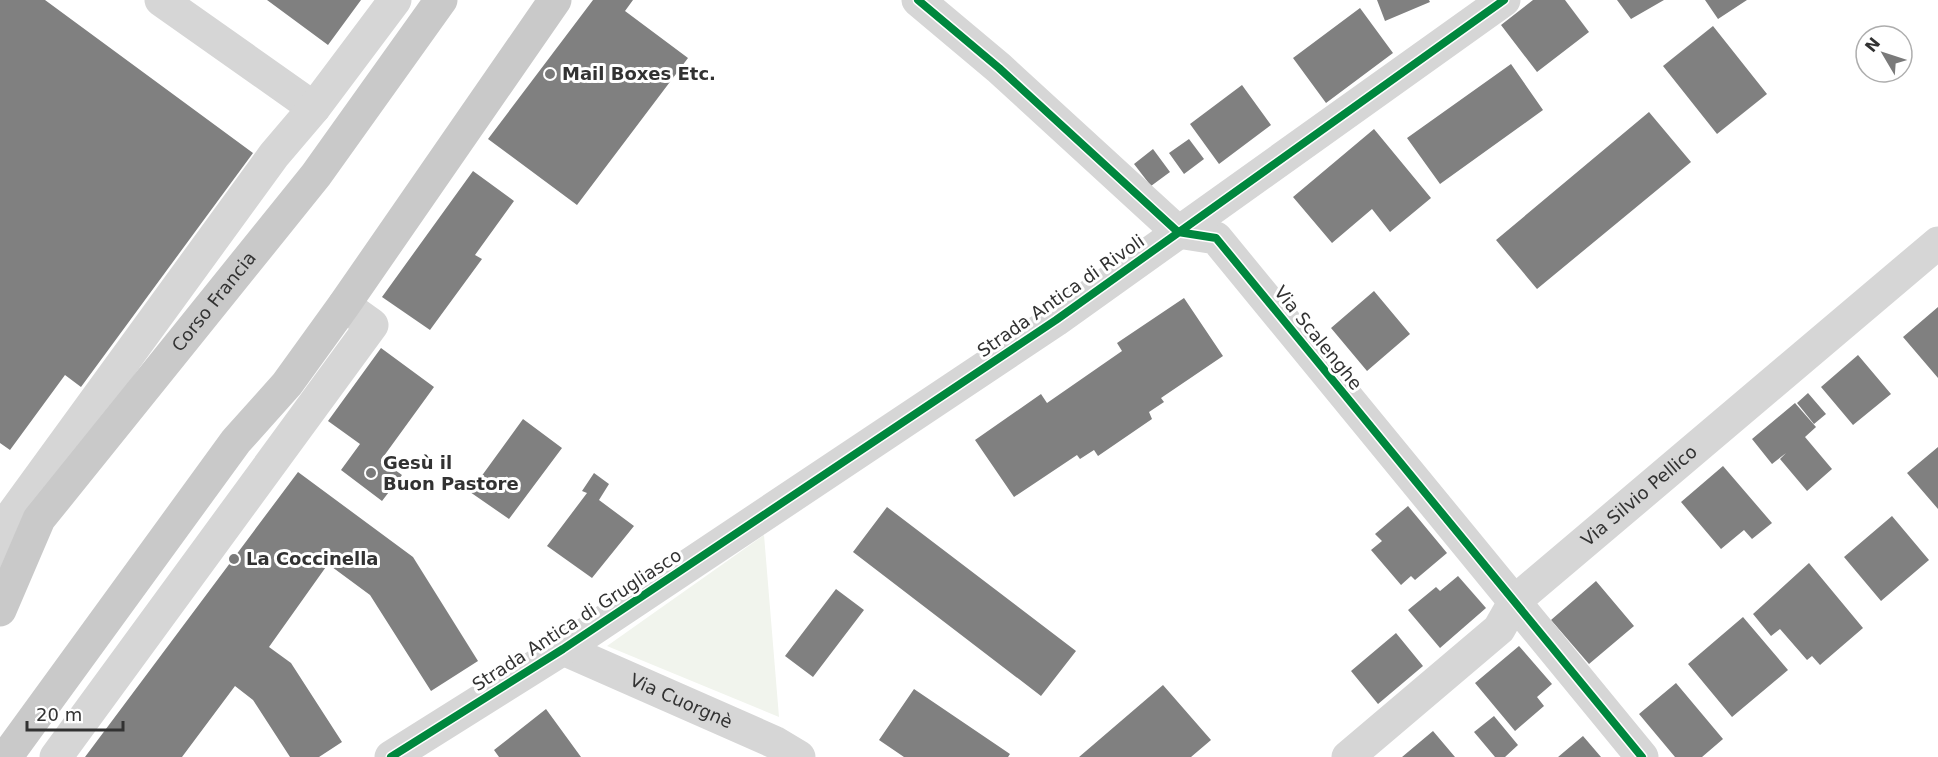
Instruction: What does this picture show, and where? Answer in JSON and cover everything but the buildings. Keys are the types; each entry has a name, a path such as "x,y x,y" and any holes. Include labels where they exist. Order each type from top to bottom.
{"main road":[{"name":"Corso Francia","path":"0,610 39,519 316,175 441,0"},
{"path":"6,757 236,441 287,384 555,0"}],"street":[{"path":"161,0 314,108"},
{"name":"Corso Francia","path":"0,561 4,556 12,515 7,505 274,155 314,108 394,0"},
{"path":"918,0 999,68 1178,232"},
{"name":"Strada Antica di Rivoli","path":"777,507 1056,320 1504,0"},
{"name":"Via Scalenghe","path":"1178,232 1216,238 1642,757"},
{"name":"Via Silvio Pellico","path":"1348,757 1499,629 1515,602 1938,243"},
{"path":"56,757 372,325 344,305"},
{"name":"Strada Antica di Grugliasco","path":"392,757 563,649 777,507"},
{"name":"Via Cuorgnè","path":"563,649 774,742 799,757"}],"shaded area":[{"path":"764,535 779,717 607,646"}],"cycle path":[{"path":"918,0 999,68 1178,232 1216,238 1642,757"},
{"path":"391,757 563,649 1056,320 1504,0"}],"place":[{"name":"Mail Boxes Etc.","path":"550,74"},
{"name":"Gesù il Buon Pastore","path":"371,473"},
{"name":"La Coccinella","path":"234,559"}]}
